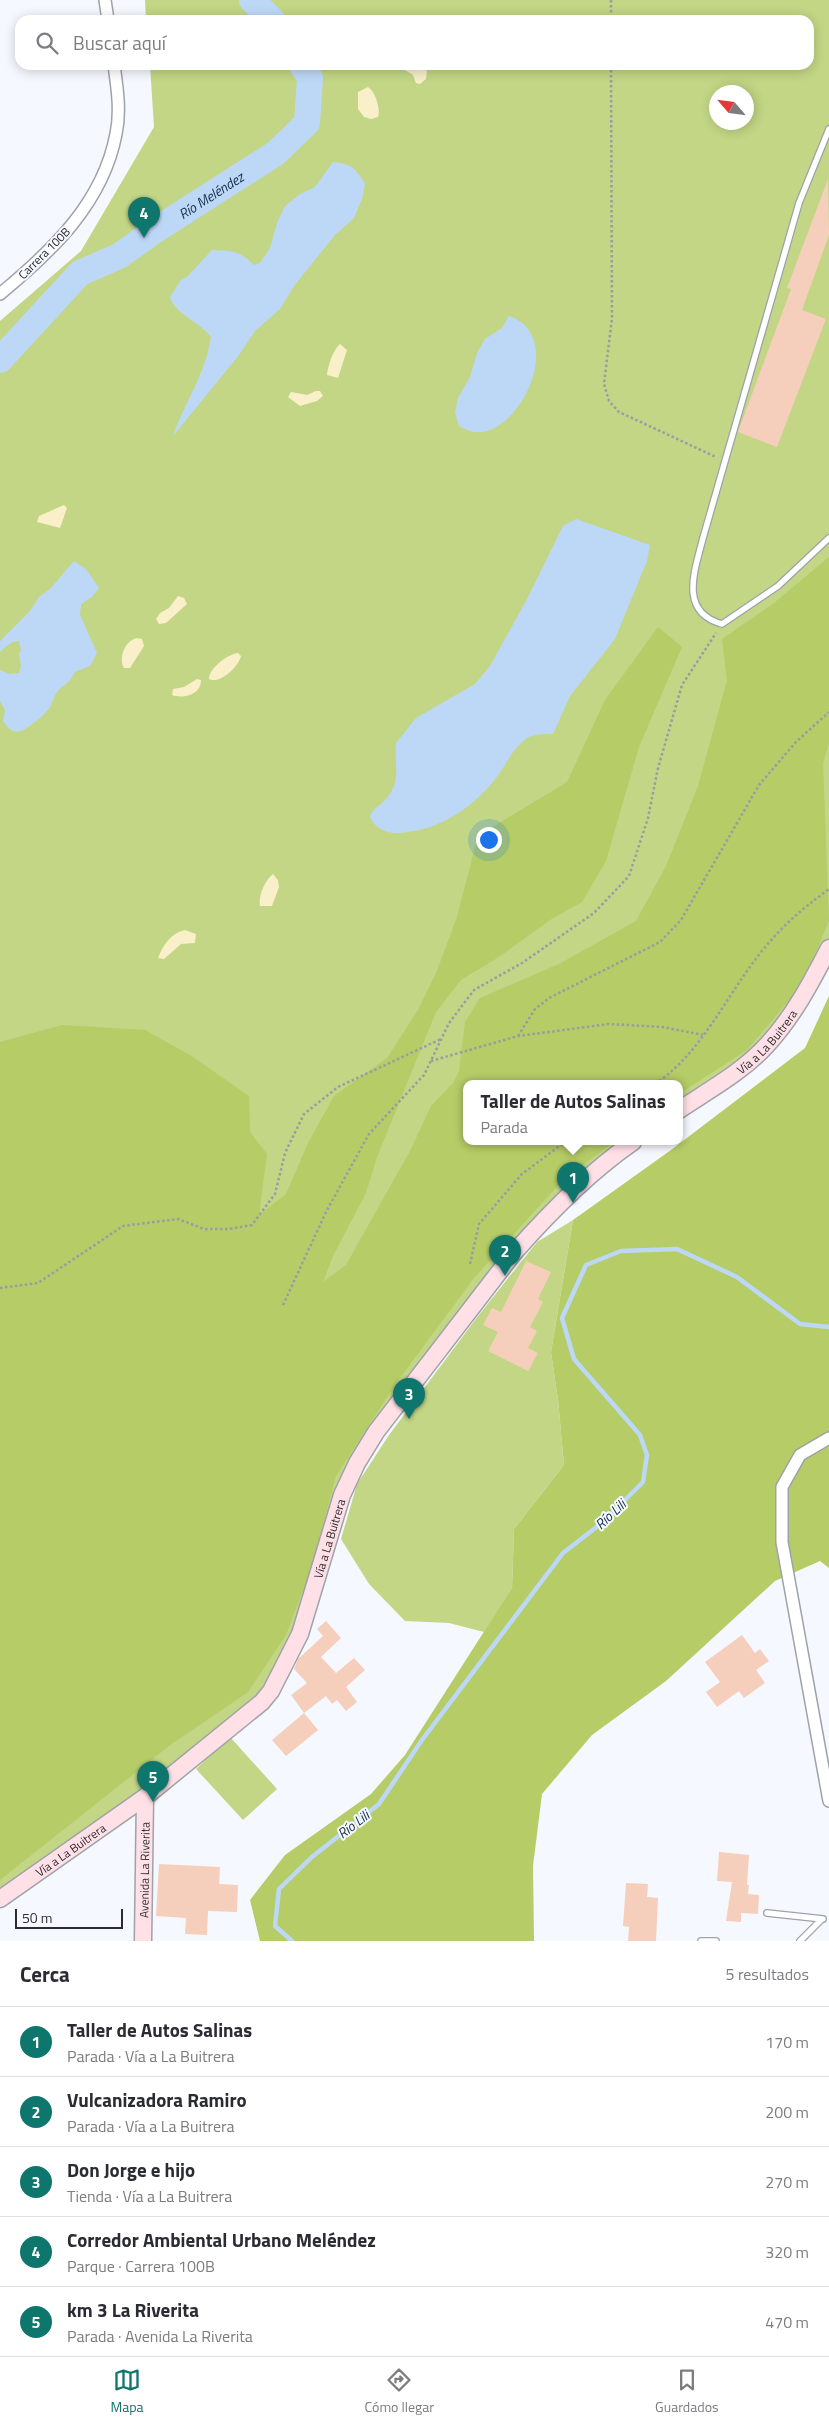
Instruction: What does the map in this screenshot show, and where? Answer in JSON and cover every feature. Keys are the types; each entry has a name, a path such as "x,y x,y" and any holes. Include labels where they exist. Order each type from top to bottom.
{"street":[{"path":"105,0 107,15"},
{"name":"Carrera 100B","path":"0,294 62,238 86,206 105,172 117,133 118,94 115,70"},
{"name":"Vía a La Buitrera","path":"683,1107 742,1068 766,1047 787,1022 829,948"},
{"name":"Vía a La Buitrera","path":"0,1899 145,1797 262,1702 271,1691 300,1634 342,1495 357,1463 376,1432 537,1226 562,1200 629,1145"},
{"path":"829,1438 800,1455 782,1487 782,1542 829,1802"},
{"name":"Avenida La Riverita","path":"143,1941 145,1797"}],"lane":[{"path":"829,129 799,203 724,461 693,583 697,610 708,621 722,624 778,586 829,538"},
{"path":"768,1913 822,1919 800,1941"},
{"path":"702,1941 716,1941"}],"path":[{"path":"611,0 611,15"},
{"path":"611,70 612,318 604,384 609,401 619,412 724,461"},
{"path":"283,1305 327,1210 369,1134 424,1075 449,1023 474,990 522,963 594,913 629,876 648,818 658,768 682,685 722,624"},
{"path":"518,1036 535,1010 550,998 660,942 681,920 759,785 796,742 829,712"},
{"path":"661,1080 671,1074 703,1036 761,952 792,917 829,889"},
{"path":"430,1061 518,1036 609,1024 663,1026 703,1036"},
{"path":"0,1288 38,1283 123,1226 178,1219 204,1229 229,1229 252,1225 275,1194 285,1153 304,1114 338,1087 442,1039"},
{"path":"470,1264 479,1224 522,1174 561,1145"}],"green space":[{"path":"145,0 829,0 829,948 787,1022 683,1107 683,1080 463,1080 463,1145 629,1145 562,1201 376,1432 271,1691 0,1899 0,321 81,251 154,127 150,70 814,70 814,15 146,15"},
{"path":"829,557 829,744 823,763 829,921 802,985 747,1050 683,1091 683,1080 463,1080 463,1145 610,1145 563,1180 474,1278 397,1382 336,1476 311,1569 286,1635 248,1692 169,1746 0,1880 0,1042 62,1025 145,1030 190,1055 249,1096 250,1132 267,1154 259,1215 286,1194 308,1143 334,1096 387,1058 418,1010 436,973 457,917 478,836 567,782 605,700 658,627 682,647 639,747 606,861 582,902 550,920 499,957 461,980 436,1012 377,1157 366,1193 333,1256 323,1282 346,1265 410,1151 431,1106 453,1083 459,1071 465,1022 480,998 559,964 636,921 666,866 698,786 727,680 722,639 774,603"},
{"path":"829,996 829,1568 820,1561 775,1581 666,1681 592,1735 542,1794 533,1866 534,1941 260,1941 250,1900 285,1855 371,1794 405,1755 512,1588 514,1529 564,1465 551,1352 573,1220 678,1145 683,1145 683,1141 805,1048"},
{"path":"573,1220 551,1352 564,1465 514,1529 512,1588 484,1632 449,1623 405,1621 369,1584 341,1539 357,1484 389,1435 478,1316 537,1242"},
{"path":"230,1737 277,1789 243,1820 196,1769"}],"sand":[{"path":"405,70 427,71 426,79 420,84 416,83 413,75"},
{"path":"368,87 375,96 379,110 378,117 371,119 364,117 358,109 358,92"},
{"path":"340,344 347,350 338,378 327,375 331,358"},
{"path":"320,391 323,396 317,401 300,406 288,397 291,392 307,395"},
{"path":"64,505 67,508 60,528 37,522 39,516"},
{"path":"178,596 184,598 187,604 166,623 159,624 156,619 160,613 169,608"},
{"path":"137,638 142,639 144,646 130,668 124,668 122,655 124,650 129,642"},
{"path":"238,653 241,656 240,660 228,674 218,679 209,679 212,670 220,662"},
{"path":"197,679 201,680 200,685 191,695 172,695 173,689 184,687"},
{"path":"273,874 278,880 279,887 272,906 260,906 263,888"},
{"path":"185,930 196,934 195,943 181,944 164,959 158,958 168,940"}],"water":[{"path":"333,162 352,168 359,174 365,184 362,199 354,218 335,235 294,286 280,309 255,331 239,355 173,436 204,365 211,337 182,313 170,297 181,280 188,276 212,250 235,252 244,256 254,265 260,263 270,248 277,223 285,206 300,194 315,187"},
{"path":"509,316 526,327 535,344 536,363 530,384 520,404 506,420 490,430 471,432 459,426 455,413 458,398 470,377 477,353 485,339 502,328"},
{"path":"576,519 650,545 647,561 615,639 570,696 553,734 536,735 525,740 518,746 489,786 467,807 441,823 412,832 397,833 380,829 370,816 375,808 391,793 394,786 396,779 396,743 416,718 475,684 490,666 527,599 563,526"},
{"path":"74,561 86,569 99,588 92,597 81,604 80,615 97,653 90,666 75,672 70,680 59,689 50,707 41,717 19,732 12,731 3,721 5,710 0,701 0,670 9,674 19,673 21,666 19,653 21,650 19,641 10,643 0,652 0,641 30,611 39,597 51,588"}],"building":[{"path":"828,179 829,235 802,310 826,319 777,447 738,432 791,289 787,288"},
{"path":"526,1261 551,1272 538,1299 543,1302 530,1327 537,1331 528,1348 538,1353 528,1371 488,1351 498,1332 483,1325 492,1308 501,1312"},
{"path":"326,1621 341,1638 321,1657 336,1673 354,1658 365,1670 346,1687 357,1702 346,1711 337,1700 332,1704 326,1696 304,1713 291,1695 307,1683 294,1669 298,1659 323,1636 317,1629"},
{"path":"742,1635 755,1653 760,1649 769,1661 756,1670 765,1683 744,1698 739,1691 717,1707 706,1692 720,1682 705,1662"},
{"path":"304,1713 318,1730 286,1756 272,1740"},
{"path":"719,1852 749,1855 748,1894 759,1895 758,1914 741,1913 741,1922 726,1921 732,1882 717,1881"},
{"path":"159,1864 220,1867 219,1884 238,1885 237,1912 208,1911 207,1935 185,1934 186,1918 156,1916"},
{"path":"626,1883 648,1884 647,1897 658,1898 656,1941 628,1941 629,1927 623,1926"}],"waterway":[{"name":"Río Meléndez","path":"252,0 267,15"},
{"name":"Río Meléndez","path":"0,360 80,273 119,256 154,231 276,153 307,123 310,78 305,70"},
{"name":"Río Lili","path":"292,1941 275,1926 279,1889 312,1857 379,1804 422,1740 563,1553 603,1522 643,1482 647,1455 640,1435 574,1359 562,1318 586,1265 621,1251 677,1249 737,1277 800,1324 829,1327"}],"place":[{"name":"Corredor Ambiental Urbano Meléndez","path":"144,238"},
{"name":"Taller de Autos Salinas","path":"573,1203"},
{"name":"Vulcanizadora Ramiro","path":"505,1276"},
{"name":"Don Jorge e hijo","path":"409,1419"},
{"name":"km 3 La Riverita","path":"153,1802"}]}
